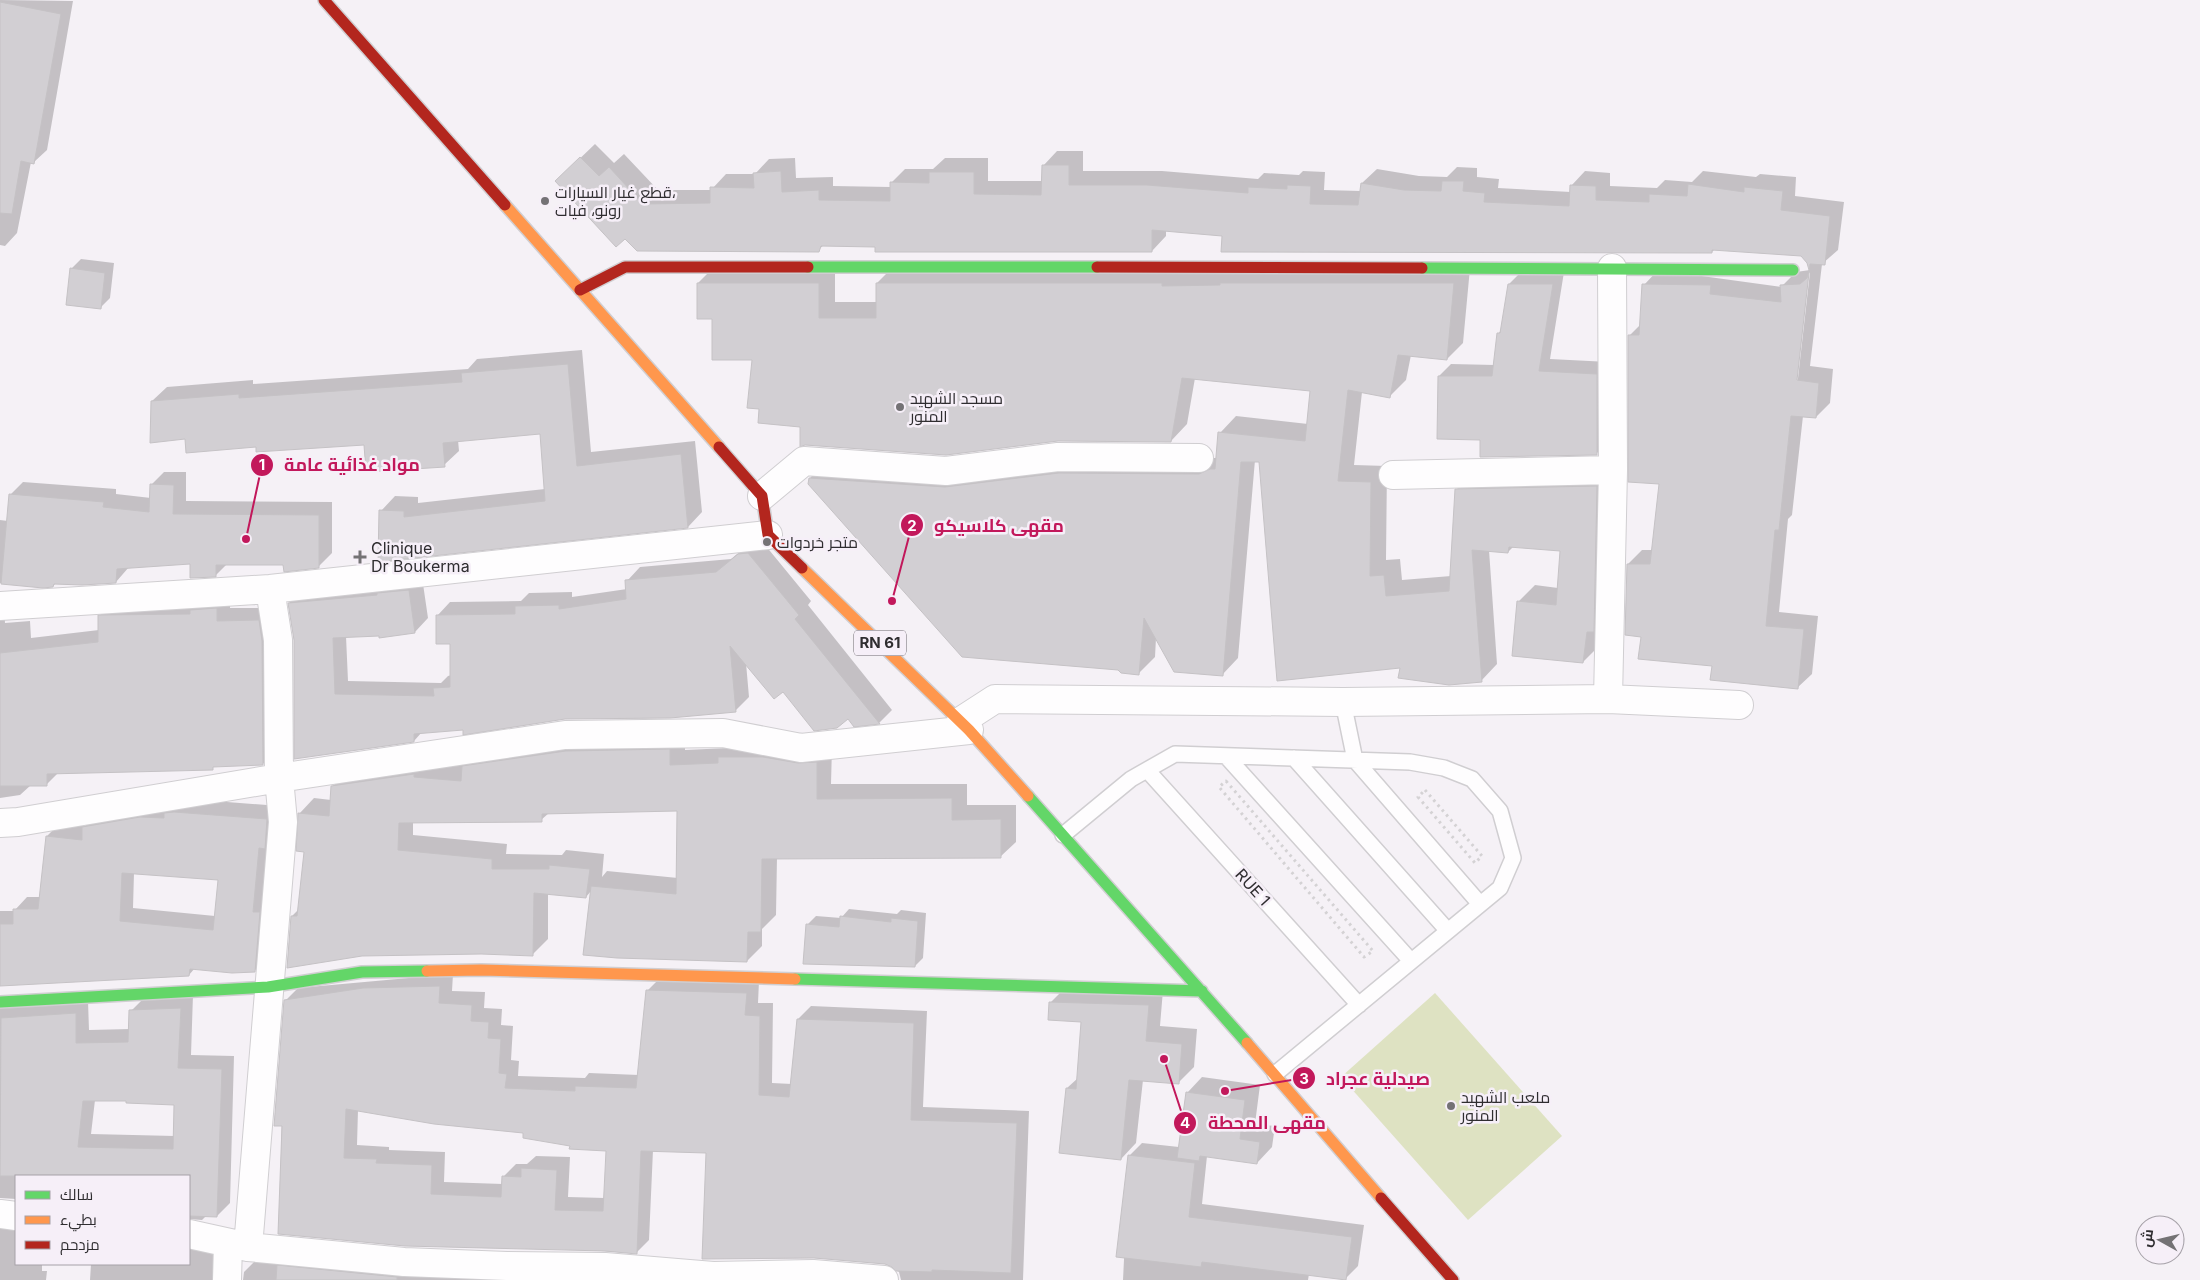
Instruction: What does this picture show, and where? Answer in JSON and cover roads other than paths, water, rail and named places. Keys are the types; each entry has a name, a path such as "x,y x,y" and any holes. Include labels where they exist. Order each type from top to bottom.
{"street":[{"path":"0,606 270,588 768,535 762,496 324,0"},
{"path":"580,290 625,267 1612,268 1793,270"},
{"path":"1608,699 1613,470 1612,268"},
{"path":"762,496 804,461 946,471 1058,457 1199,458"},
{"path":"1393,475 1613,470"},
{"name":"RN 61","path":"768,535 964,725 1275,1074 1449,1279"},
{"path":"227,1280 238,1246 268,986 283,822 279,778 278,640 270,588"},
{"path":"0,823 18,822 279,778 565,735 723,734 801,748 964,725 995,699 1343,702 1608,699 1739,706"},
{"path":"0,1002 268,986 362,972 481,970 1202,991"},
{"path":"0,1214 15,1216"},
{"path":"190,1234 238,1246 404,1271 507,1273 605,1267 713,1278 813,1277 884,1280"}],"lane":[{"path":"1343,702 1355,760 1480,904"},
{"path":"1063,835 1131,780 1175,754 1410,762 1444,768 1472,779 1500,812 1513,858 1500,888 1275,1074"},
{"path":"1226,756 1411,961"},
{"path":"1294,758 1448,931"},
{"name":"RUE 1","path":"1147,770 1359,1004"}],"place":[{"name":"قطع غيار السيارات، رونو، فيات","path":"545,201"},
{"name":"مسجد الشهيد المنور","path":"900,407"},
{"name":"مواد غذائية عامة","path":"246,539"},
{"name":"متجر خردوات","path":"767,542"},
{"name":"Clinique Dr Boukerma","path":"360,557"},
{"name":"مقهى كلاسيكو","path":"892,601"},
{"name":"مقهى المحطة","path":"1164,1059"},
{"name":"صيدلية عجراد","path":"1225,1091"},
{"name":"ملعب الشهيد المنور","path":"1451,1106"}]}
